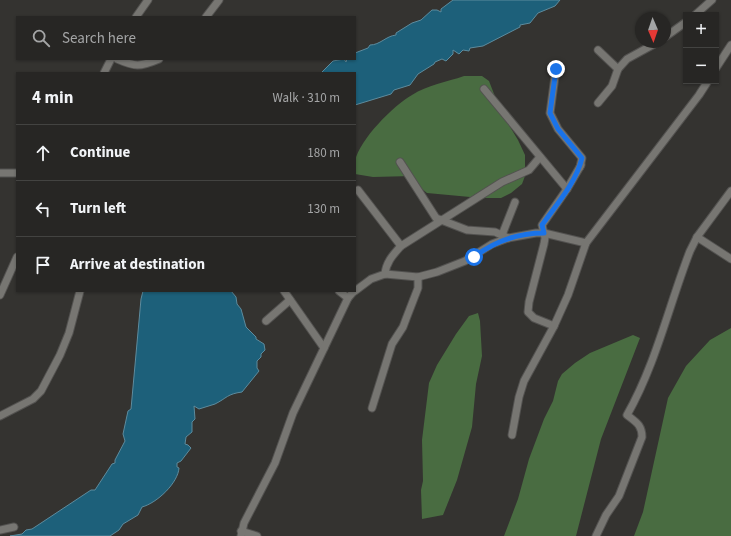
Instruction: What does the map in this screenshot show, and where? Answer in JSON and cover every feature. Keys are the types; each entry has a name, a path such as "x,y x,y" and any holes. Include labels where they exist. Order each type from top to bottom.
{"street":[{"path":"137,16 148,0"},
{"path":"207,16 219,0"},
{"path":"698,12 712,0"},
{"path":"671,33 683,24"},
{"path":"719,63 731,45"},
{"path":"598,103 612,86 618,69 627,59 647,48"},
{"path":"598,50 618,69"},
{"path":"105,72 111,60"},
{"path":"118,60 130,65 138,66 157,60"},
{"path":"554,326 534,318 528,312 529,302 544,244 542,225 581,166 582,158 558,129 550,113 556,69"},
{"path":"512,435 519,397 524,381 554,326 568,295 586,243 706,84"},
{"path":"484,89 567,189"},
{"path":"385,274 392,256 401,246 502,182 529,170 540,156"},
{"path":"400,162 436,218 467,230 495,232 505,236"},
{"path":"0,173 16,173"},
{"path":"358,190 401,246"},
{"path":"596,536 606,515 619,496 642,437 642,429 636,421 627,415 646,377 690,250 697,237 731,191"},
{"path":"505,236 515,202"},
{"path":"356,290 371,279 385,274 418,277 453,267 474,257 505,236 544,233 586,243"},
{"path":"697,237 731,259"},
{"path":"0,295 16,259"},
{"path":"372,408 392,344 403,327 418,288 418,277"},
{"path":"0,416 33,400 41,391 60,356 69,332 80,292"},
{"path":"285,292 324,348"},
{"path":"340,292 348,298"},
{"path":"258,536 241,534 244,523 275,463 293,413 348,298 354,292"},
{"path":"266,321 290,300"},
{"path":"0,530 14,527"}],"green space":[{"path":"464,76 482,76 489,81 501,112 525,155 525,176 522,184 511,193 501,198 481,198 427,193 416,184 412,176 373,177 356,174 356,158 358,152 370,133 378,124 404,100 437,84"},
{"path":"478,313 480,321 482,356 476,384 472,427 457,480 443,515 422,519 422,440 429,383 437,365 456,334 469,316"},
{"path":"731,328 731,536 634,536 643,512 668,398 686,366 710,340"},
{"path":"633,335 640,338 601,439 576,536 504,536 518,499 529,459 544,419 553,401 558,381 562,374 590,353"}],"water":[{"path":"453,0 560,0 555,6 538,13 530,23 520,25 520,27 483,46 470,48 469,51 463,50 459,54 453,50 453,54 446,61 442,59 435,62 418,74 410,85 394,90 391,94 356,105 356,72 322,72 333,61 345,60 346,62 347,60 356,60 356,53 368,48 370,45 377,44 396,35 396,33 412,23 421,20 432,10 441,12 441,9"},
{"path":"143,292 232,292 236,297 237,304 241,309 246,327 256,337 256,339 264,344 265,350 257,361 257,368 259,371 242,392 230,395 215,404 199,409 194,406 195,419 192,422 192,432 186,437 185,444 191,448 181,461 177,463 177,467 179,468 175,480 166,492 148,505 142,507 138,515 123,524 119,530 110,536 10,536 22,534 26,530 32,529 91,490 95,490 112,464 115,463 115,460 125,441 123,434 128,411 131,409"}],"route":[{"path":"474,257 482,250 500,240 536,233 544,233 542,225 580,167 582,158 558,129 550,113 556,69"}]}
